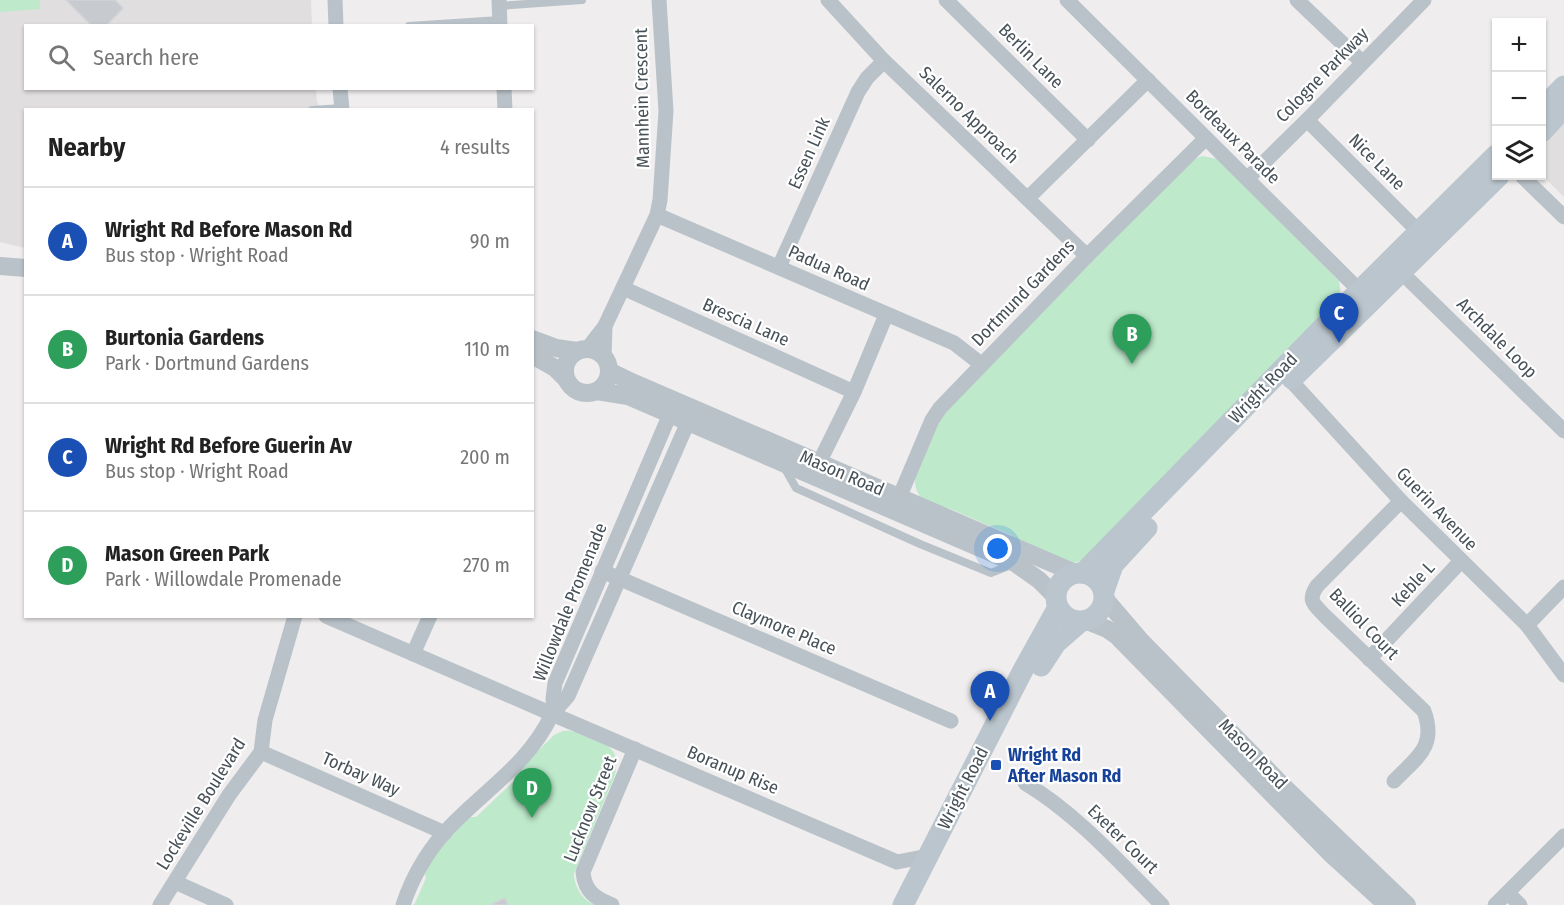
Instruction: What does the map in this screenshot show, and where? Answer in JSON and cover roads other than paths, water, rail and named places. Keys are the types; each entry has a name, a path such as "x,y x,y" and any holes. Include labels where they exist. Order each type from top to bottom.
{"main road":[{"path":"1546,104 1564,86"},
{"path":"1546,128 1564,108"},
{"name":"Wright Road","path":"1079,573 1365,296 1419,232 1492,160"},
{"name":"Wright Road","path":"1365,296 1402,273 1495,180"},
{"name":"Wright Road","path":"1104,595 1117,559 1286,375"},
{"path":"1079,573 1096,579 1104,595 1099,612 1083,621 1066,618 1057,602 1057,589 1061,581 1079,573"},
{"name":"Wright Road","path":"911,899 928,856 1057,602"},
{"name":"Wright Road","path":"911,899 1047,655 1066,632 1083,621"}],"street":[{"path":"335,0 336,24"},
{"name":"Mannhein Crescent","path":"594,357 605,326 657,214 663,174 666,128 658,0"},
{"name":"Salerno Approach","path":"828,0 884,61 1087,256"},
{"name":"Berlin Lane","path":"946,0 1088,140"},
{"name":"Bordeaux Parade","path":"1067,0 1365,296"},
{"path":"1297,0 1362,62"},
{"name":"Cologne Parkway","path":"1248,178 1424,0"},
{"name":"Essen Link","path":"779,267 858,92 867,78 884,61"},
{"path":"1028,198 1148,80"},
{"path":"340,90 342,108"},
{"path":"504,90 505,108"},
{"name":"Nice Lane","path":"1307,120 1419,232"},
{"name":"Dortmund Gardens","path":"899,498 932,420 940,408 1087,256 1206,138"},
{"path":"1526,180 1564,217"},
{"name":"Padua Road","path":"657,214 954,343 981,364"},
{"path":"0,266 24,268"},
{"name":"Archdale Loop","path":"1402,273 1564,431"},
{"name":"Brescia Lane","path":"623,288 854,392"},
{"path":"819,463 854,392 886,315"},
{"name":"Mason Road","path":"534,340 556,348 594,357 634,384 1079,573"},
{"path":"534,356 555,368 569,385 579,392 585,394 597,391 606,383 594,357 568,360 565,366 566,379"},
{"name":"Guerin Avenue","path":"1286,375 1401,501 1527,625 1564,675"},
{"name":"Mason Road","path":"597,391 627,396 1015,563 1039,579 1057,602"},
{"name":"Willowdale Promenade","path":"553,712 555,682 670,414"},
{"name":"Willowdale Promenade","path":"403,905 413,877 428,853 445,833 534,747 553,712 564,703 688,422"},
{"name":"Balliol Court","path":"1394,781 1424,750 1429,741 1427,721 1420,705 1369,659 1312,602 1312,594 1317,586 1401,501"},
{"name":"Keble L","path":"1369,659 1461,561"},
{"name":"Claymore Place","path":"602,571 951,721"},
{"path":"1527,625 1564,587"},
{"name":"Mason Road","path":"1104,595 1141,641 1285,788 1407,905"},
{"name":"Lockeville Boulevard","path":"160,905 229,795 261,752 265,720 295,618"},
{"name":"Boranup Rise","path":"331,618 897,862"},
{"path":"413,654 429,618"},
{"name":"Mason Road","path":"1083,621 1117,636 1330,853 1387,905"},
{"name":"Lucknow Street","path":"612,905 590,893 583,872 635,749"},
{"name":"Torbay Way","path":"261,752 445,833"},
{"name":"Exeter Court","path":"1025,783 1050,798 1075,819 1162,905"},
{"path":"1496,905 1564,836"},
{"path":"911,899 897,862 928,856"},
{"path":"175,882 226,905"},
{"path":"1509,893 1520,905"}],"lane":[{"path":"423,24 582,0"}],"place":[{"name":"Wright Rd Before Guerin Av","path":"1339,343"},
{"name":"Burtonia Gardens","path":"1132,364"},
{"name":"Wright Rd Before Mason Rd","path":"990,721"},
{"name":"Wright Rd After Mason Rd","path":"996,765"},
{"name":"Mason Green Park","path":"532,818"}]}
